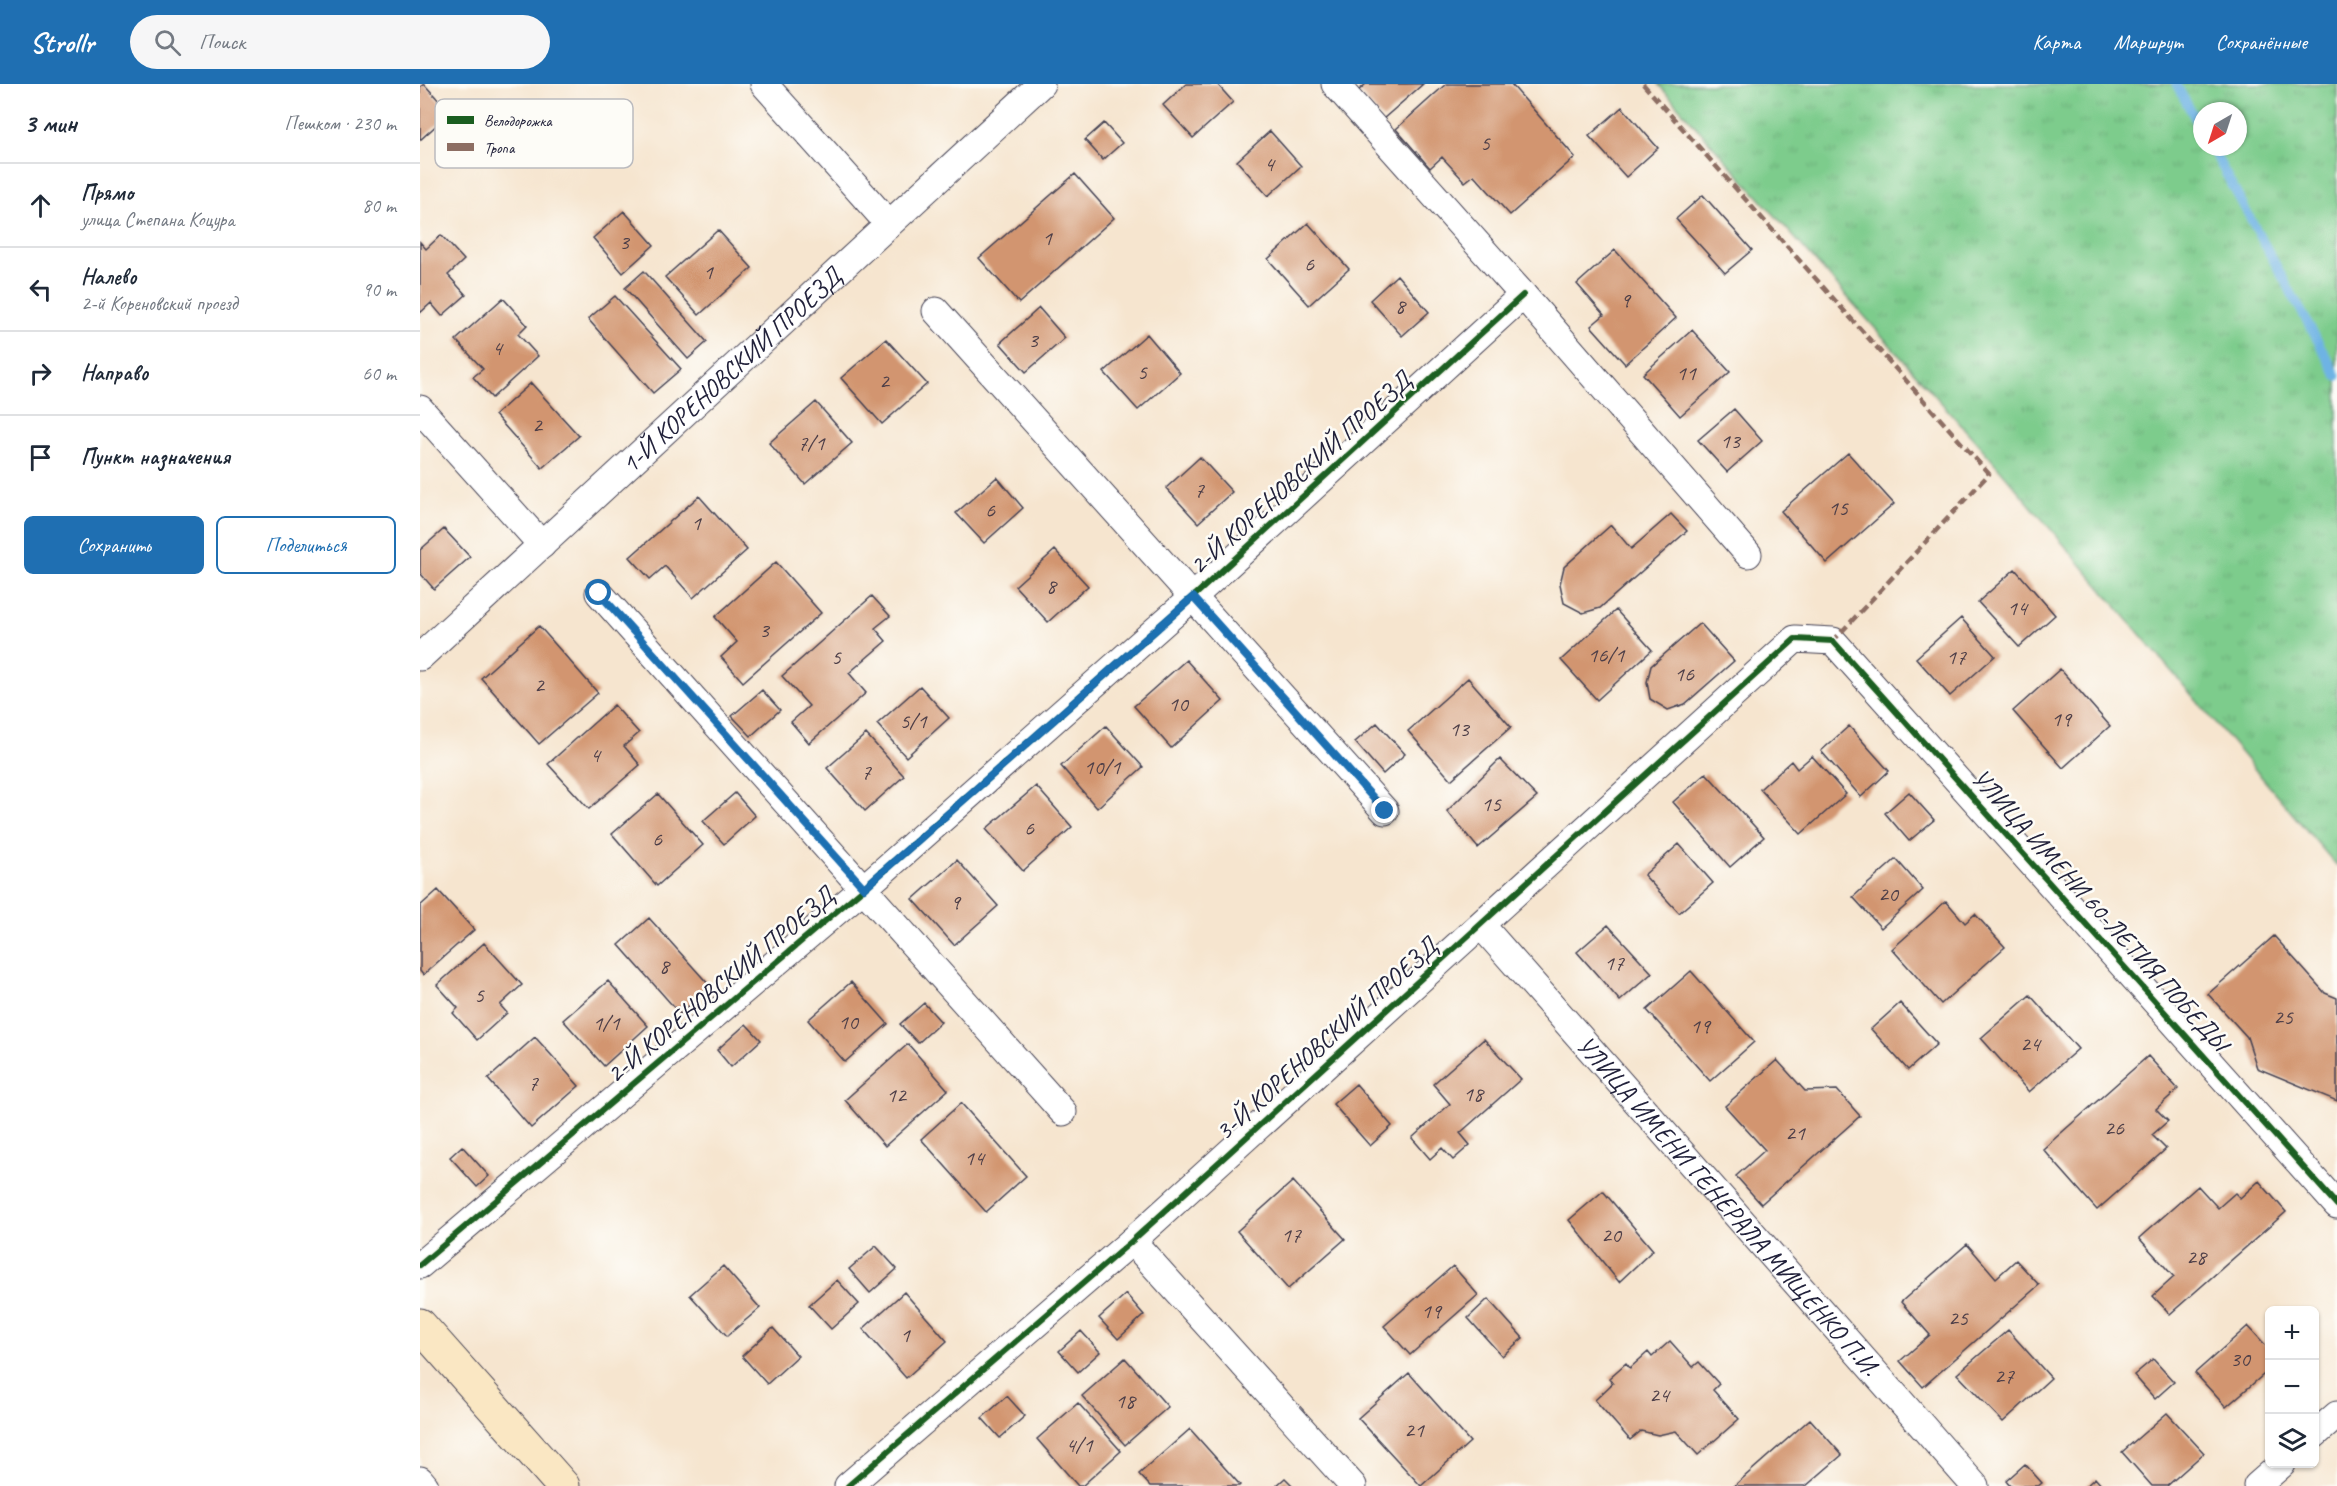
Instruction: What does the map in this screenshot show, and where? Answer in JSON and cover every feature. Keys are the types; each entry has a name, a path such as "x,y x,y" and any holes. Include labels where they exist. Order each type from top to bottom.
{"street":[{"path":"764,84 889,224"},
{"name":"1-Й КОРЕНОВСКИЙ ПРОЕЗД","path":"420,657 1041,84"},
{"path":"1335,84 1523,295 1748,554"},
{"name":"2-Й КОРЕНОВСКИЙ ПРОЕЗД","path":"420,1265 864,888 1193,597 1523,295"},
{"path":"936,311 1385,811"},
{"path":"420,409 542,545"},
{"path":"599,593 1063,1112"},
{"name":"3-Й КОРЕНОВСКИЙ ПРОЕЗД","path":"848,1486 1132,1241 1795,639 1833,641"},
{"name":"УЛИЦА ИМЕНИ 60-ЛЕТИЯ ПОБЕДЫ","path":"1833,641 2337,1205"},
{"name":"УЛИЦА ИМЕНИ ГЕНЕРАЛА МИЩЕНКО П.И.","path":"1481,925 1975,1486"},
{"path":"1132,1241 1353,1486"},
{"path":"420,1325 563,1486"},
{"path":"2319,1430 2337,1414"},
{"path":"2257,1486 2277,1468"},
{"path":"420,1480 425,1486"}],"green space":[{"path":"1658,84 2337,84 2337,866 1986,453"}],"building":[{"path":"424,84 437,99 435,99 435,126 420,140 420,87"},
{"path":"1186,84 1217,84 1233,102 1193,138 1163,105"},
{"path":"1366,84 1423,84 1383,119 1358,91"},
{"path":"1446,84 1511,84 1575,157 1510,215 1474,175 1465,182 1442,157 1430,168 1396,129"},
{"path":"1622,107 1658,148 1626,177 1589,136"},
{"path":"1104,123 1122,143 1103,160 1085,140"},
{"path":"1270,131 1301,166 1268,196 1237,161"},
{"path":"1075,174 1114,218 1019,303 979,258"},
{"path":"1703,195 1752,250 1725,273 1676,219"},
{"path":"624,211 654,245 623,273 593,238"},
{"path":"1308,223 1349,269 1309,305 1268,259"},
{"path":"718,230 752,268 699,315 665,277"},
{"path":"441,235 464,260 448,275 466,295 442,316 431,303 420,313 420,242 426,249"},
{"path":"1615,250 1676,318 1625,364 1591,326 1604,315 1577,284"},
{"path":"644,271 707,342 688,359 625,288"},
{"path":"1397,275 1429,312 1402,336 1370,300"},
{"path":"615,296 681,369 653,393 588,319"},
{"path":"503,298 527,325 518,334 538,356 492,398 473,377 483,369 456,340"},
{"path":"1039,308 1065,338 1026,372 1000,343"},
{"path":"1692,330 1730,372 1680,416 1643,374"},
{"path":"1147,334 1180,373 1138,410 1104,372"},
{"path":"886,339 927,384 882,424 841,378"},
{"path":"531,383 579,436 542,468 495,415"},
{"path":"816,402 852,443 805,484 769,443"},
{"path":"1734,409 1762,441 1727,472 1698,440"},
{"path":"1848,453 1894,504 1827,563 1781,511"},
{"path":"1200,457 1232,492 1198,523 1166,488"},
{"path":"997,477 1023,508 984,543 956,513"},
{"path":"699,496 747,550 693,598 665,566 650,579 630,557"},
{"path":"1671,514 1687,531 1600,608 1583,613 1564,603 1560,584 1564,567 1611,525 1631,549"},
{"path":"444,529 470,557 434,589 420,573 420,550"},
{"path":"1055,550 1088,586 1048,622 1015,586"},
{"path":"776,562 821,613 743,682 721,657 737,642 715,617"},
{"path":"2015,569 2055,615 2019,647 1978,602"},
{"path":"872,596 890,616 875,628 886,641 849,673 866,693 809,743 791,722 809,706 782,676"},
{"path":"1616,610 1652,650 1597,700 1561,660"},
{"path":"1961,618 1995,656 1950,696 1916,658"},
{"path":"1700,623 1734,661 1685,704 1668,710 1650,699 1647,682 1651,666"},
{"path":"539,626 598,693 539,744 481,678"},
{"path":"1186,660 1223,701 1171,748 1134,706"},
{"path":"2060,669 2110,726 2063,768 2013,711"},
{"path":"1468,678 1511,727 1451,780 1408,731"},
{"path":"920,686 949,718 906,757 877,724"},
{"path":"762,690 780,710 751,736 732,716"},
{"path":"614,705 639,733 624,746 640,765 589,809 548,764"},
{"path":"1377,723 1405,754 1383,774 1355,742"},
{"path":"1106,726 1143,767 1097,808 1061,766"},
{"path":"1849,726 1889,771 1861,797 1821,751"},
{"path":"866,734 904,776 865,811 827,768"},
{"path":"1812,756 1846,794 1801,834 1760,789 1791,761 1797,769"},
{"path":"1500,759 1537,797 1478,848 1447,811"},
{"path":"1706,773 1764,837 1730,867 1673,802"},
{"path":"1036,786 1072,827 1023,871 986,829"},
{"path":"1909,792 1934,820 1909,841 1885,813"},
{"path":"735,793 755,816 724,844 703,821"},
{"path":"658,794 703,845 657,886 612,834"},
{"path":"1679,844 1713,883 1679,913 1644,875"},
{"path":"1896,859 1923,890 1881,928 1853,897"},
{"path":"957,860 998,906 954,945 913,899"},
{"path":"438,890 474,930 423,975 420,971 420,906"},
{"path":"1946,901 1965,923 1975,914 2005,947 1941,1004 1892,949"},
{"path":"649,918 710,986 680,1014 619,945"},
{"path":"1608,925 1652,973 1620,1001 1577,952"},
{"path":"2274,936 2325,993 2337,998 2337,1101 2257,1068 2247,1037 2208,994"},
{"path":"484,943 522,985 500,1005 507,1013 477,1040 453,1013 458,1008 437,985"},
{"path":"1691,971 1754,1042 1710,1081 1647,1010"},
{"path":"608,981 648,1026 604,1066 563,1020"},
{"path":"851,982 888,1024 845,1062 808,1020"},
{"path":"2030,995 2078,1049 2029,1092 1981,1038"},
{"path":"924,1003 941,1022 918,1043 900,1024"},
{"path":"1900,1003 1937,1044 1908,1070 1871,1029"},
{"path":"746,1024 761,1040 731,1067 717,1050"},
{"path":"535,1037 579,1086 531,1128 488,1079"},
{"path":"1484,1039 1521,1079 1460,1133 1470,1145 1453,1160 1442,1148 1430,1159 1412,1138 1450,1104 1433,1084"},
{"path":"908,1044 948,1090 885,1146 845,1100"},
{"path":"2148,1056 2178,1089 2156,1109 2168,1121 2152,1135 2166,1149 2097,1210 2043,1149"},
{"path":"1777,1060 1805,1091 1837,1090 1860,1116 1761,1204 1736,1176 1765,1150 1725,1106"},
{"path":"1356,1084 1392,1126 1370,1146 1333,1104"},
{"path":"961,1103 1026,1176 986,1212 921,1139"},
{"path":"462,1146 489,1176 477,1187 450,1157"},
{"path":"1293,1181 1345,1239 1288,1289 1237,1231"},
{"path":"2259,1181 2286,1212 2170,1314 2153,1296 2174,1277 2139,1238 2198,1186 2218,1208 2235,1193 2240,1198"},
{"path":"1603,1191 1653,1250 1619,1282 1569,1220"},
{"path":"1967,1244 1996,1278 2016,1260 2039,1285 1923,1387 1900,1361 1930,1335 1901,1302"},
{"path":"876,1246 897,1269 870,1293 849,1269"},
{"path":"723,1266 760,1308 727,1336 690,1295"},
{"path":"1453,1266 1478,1295 1410,1355 1384,1326"},
{"path":"837,1280 859,1304 831,1329 809,1305"},
{"path":"904,1292 947,1341 906,1378 863,1329"},
{"path":"1126,1294 1144,1315 1118,1339 1099,1318"},
{"path":"1488,1299 1523,1338 1502,1356 1468,1318"},
{"path":"2248,1326 2265,1345 2265,1373 2226,1407 2195,1373"},
{"path":"773,1328 798,1356 767,1384 742,1356"},
{"path":"2008,1330 2051,1378 2003,1422 1957,1374"},
{"path":"1081,1331 1100,1352 1078,1372 1059,1351"},
{"path":"1670,1341 1693,1367 1699,1362 1719,1384 1713,1390 1739,1419 1698,1455 1676,1431 1658,1435 1641,1431 1630,1440 1595,1400 1613,1383 1609,1378 1626,1363 1630,1368 1648,1352 1652,1357"},
{"path":"1125,1358 1168,1407 1125,1445 1082,1396"},
{"path":"2153,1359 2174,1382 2155,1399 2134,1375"},
{"path":"1409,1373 1470,1442 1421,1486 1358,1418"},
{"path":"1007,1396 1025,1416 1000,1438 982,1418"},
{"path":"1078,1403 1121,1451 1082,1486 1078,1486 1037,1439"},
{"path":"2167,1413 2204,1453 2167,1486 2152,1486 2122,1452"},
{"path":"1810,1419 1842,1455 1806,1486 1734,1486"},
{"path":"1190,1429 1239,1486 1150,1486 1139,1474"},
{"path":"2025,1464 2042,1483 2038,1486 2010,1486 2006,1481"},
{"path":"1285,1478 1293,1486 1276,1486"},
{"path":"2095,1478 2102,1486 2086,1486"}],"waterway":[{"path":"2176,84 2193,115"},
{"path":"2216,156 2337,376"}],"marked path":[{"path":"1643,84 1989,474 1833,641"}],"cycle path":[{"path":"420,1265 864,888 1193,597 1523,295"},
{"path":"848,1486 1132,1241 1795,639 1833,641 2337,1205"}],"route":[{"path":"599,593 864,888 1193,597 1385,811"}]}
